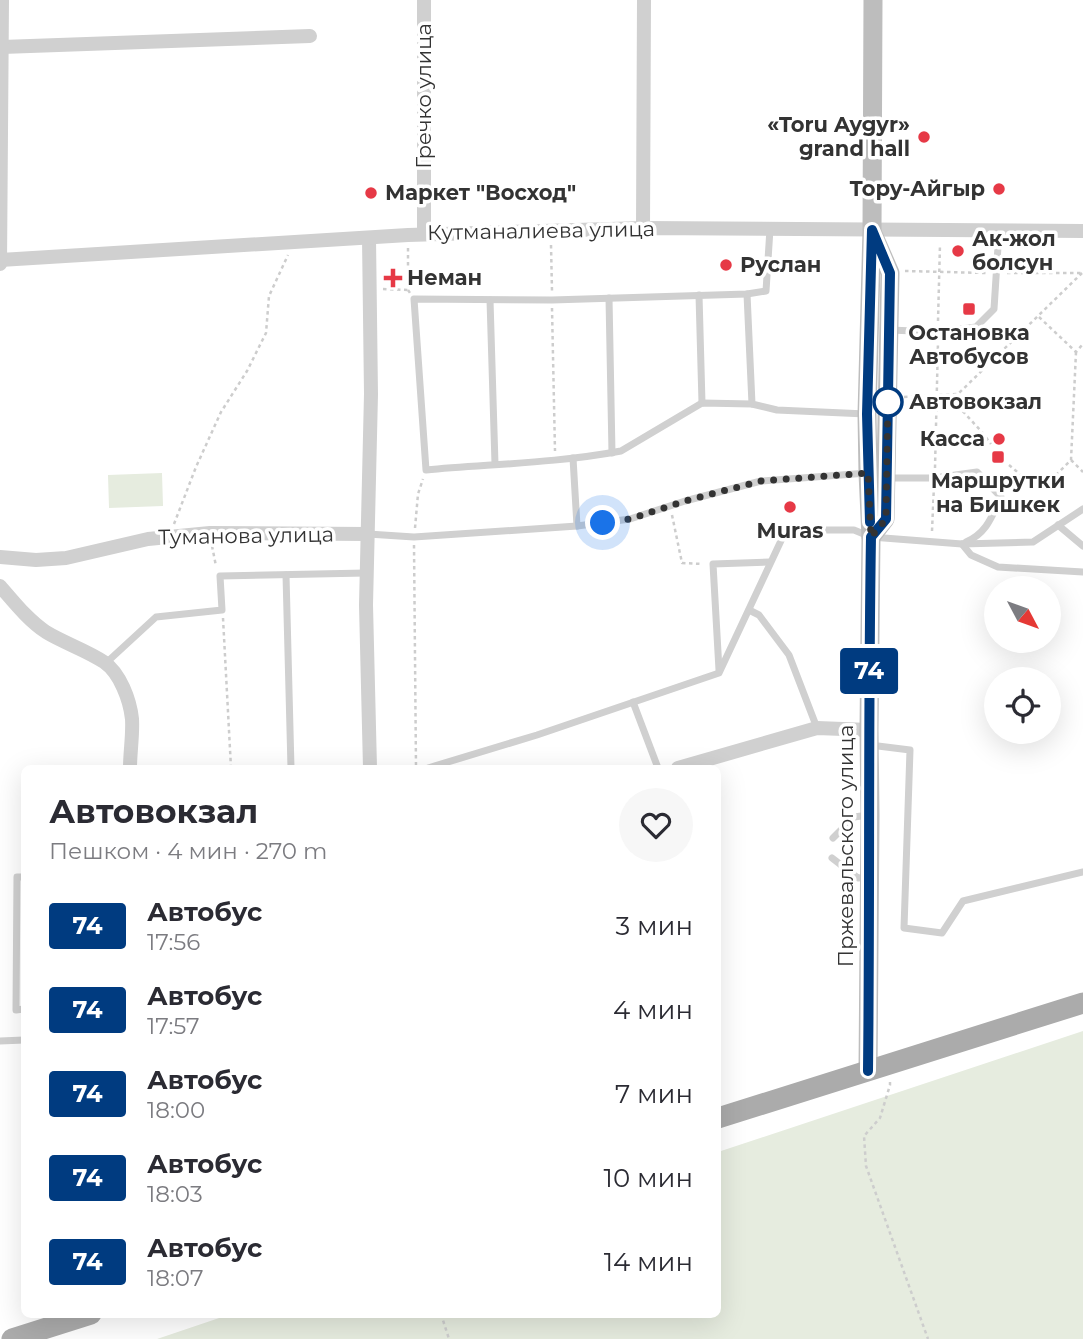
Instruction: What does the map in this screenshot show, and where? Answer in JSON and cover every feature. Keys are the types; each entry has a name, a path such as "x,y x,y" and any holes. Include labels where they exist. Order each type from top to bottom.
{"main road":[{"name":"Пржевальского улица","path":"873,0 872,230 867,414 877,475"},
{"name":"Пржевальского улица","path":"872,230 890,273 890,330 871,537 870,877 877,1068"},
{"path":"721,1117 1083,1003"},
{"path":"12,1339 78,1318"}],"street":[{"path":"0,261 2,0"},
{"name":"Гречко улица","path":"424,0 424,234"},
{"path":"643,228 644,0"},
{"path":"2,47 310,36"},
{"name":"Кутманалиева улица","path":"0,261 424,234 643,228 1083,231"},
{"path":"369,238 371,394 366,605 370,765"},
{"name":"Туманова улица","path":"0,557 36,560 66,558 148,538 210,533 368,534"},
{"path":"0,586 30,620 48,633 106,663 115,673 127,697 132,719 130,765"},
{"path":"688,765 817,727 869,737"}],"lane":[{"path":"770,229 766,291 747,294 552,300 414,299 426,470 573,458 621,451 702,402 752,404 777,410 867,414"},
{"path":"890,330 938,332 976,327 994,309 999,231"},
{"path":"747,294 752,404"},
{"path":"699,295 702,402"},
{"path":"609,298 612,453"},
{"path":"490,300 495,464"},
{"path":"573,458 576,526"},
{"path":"368,534 414,537 576,526 630,519 761,481 877,475 934,478 977,472 1001,497 985,530 976,538 962,544"},
{"path":"438,765 537,735 719,673 786,530 854,530 871,537 962,544 1033,542 1083,509"},
{"path":"1058,525 1083,546"},
{"path":"962,544 971,555 998,567 1083,572"},
{"path":"719,673 713,564 770,562"},
{"path":"106,663 156,617 222,610 220,576 367,573"},
{"path":"286,575 291,765"},
{"path":"749,610 759,615 789,655 817,727"},
{"path":"633,702 656,765"},
{"path":"869,737 910,750 904,928 942,933 963,901 1083,872"},
{"path":"833,838 854,817 870,815"},
{"path":"832,858 858,878 870,877"},
{"path":"21,877 17,877 20,959 16,1010 21,1009"},
{"path":"0,1041 21,1040"}],"path":[{"path":"551,231 555,459"},
{"path":"935,466 941,231"},
{"path":"370,289 408,290 408,235"},
{"path":"169,537 221,412 247,371 265,333 269,296 294,242"},
{"path":"906,397 958,394 1082,274"},
{"path":"1039,317 1076,352"},
{"path":"1009,465 1040,491 1071,460 1076,352 1083,344"},
{"path":"958,394 958,406 991,444"},
{"path":"958,400 1013,403"},
{"path":"907,407 958,406"},
{"path":"1071,460 1083,472"},
{"path":"416,765 414,537 418,494 426,470"},
{"path":"932,541 934,478"},
{"path":"670,506 682,563 713,564"},
{"path":"210,533 215,564 220,576"},
{"path":"222,610 232,765"},
{"path":"877,1068 890,1085 880,1118 864,1136 866,1166 928,1339"},
{"path":"442,1318 450,1339"}],"shaded area":[{"path":"162,473 163,506 109,508 108,475"},
{"path":"1083,1031 1083,1339 157,1339 219,1318 721,1318 721,1151"}],"bus line":[{"name":"74","path":"868,1071 871,537 886,519 890,273 872,230 867,414 870,522"}],"place":[{"name":"«Toru Aygyr» grand hall","path":"924,137"},
{"name":"Тору-Айгыр","path":"999,189"},
{"name":"Маркет \"Восход\"","path":"371,193"},
{"name":"Ак-жол болсун","path":"958,251"},
{"name":"Руслан","path":"726,265"},
{"name":"Неман","path":"393,278"},
{"name":"Остановка Автобусов","path":"969,309"},
{"name":"Автовокзал","path":"888,402"},
{"name":"Касса","path":"999,439"},
{"name":"Маршрутки на Бишкек","path":"998,457"},
{"name":"Muras","path":"790,507"}],"route":[{"path":"603,523 630,519 761,481 868,473 871,537 886,519 888,395 888,402"}]}
